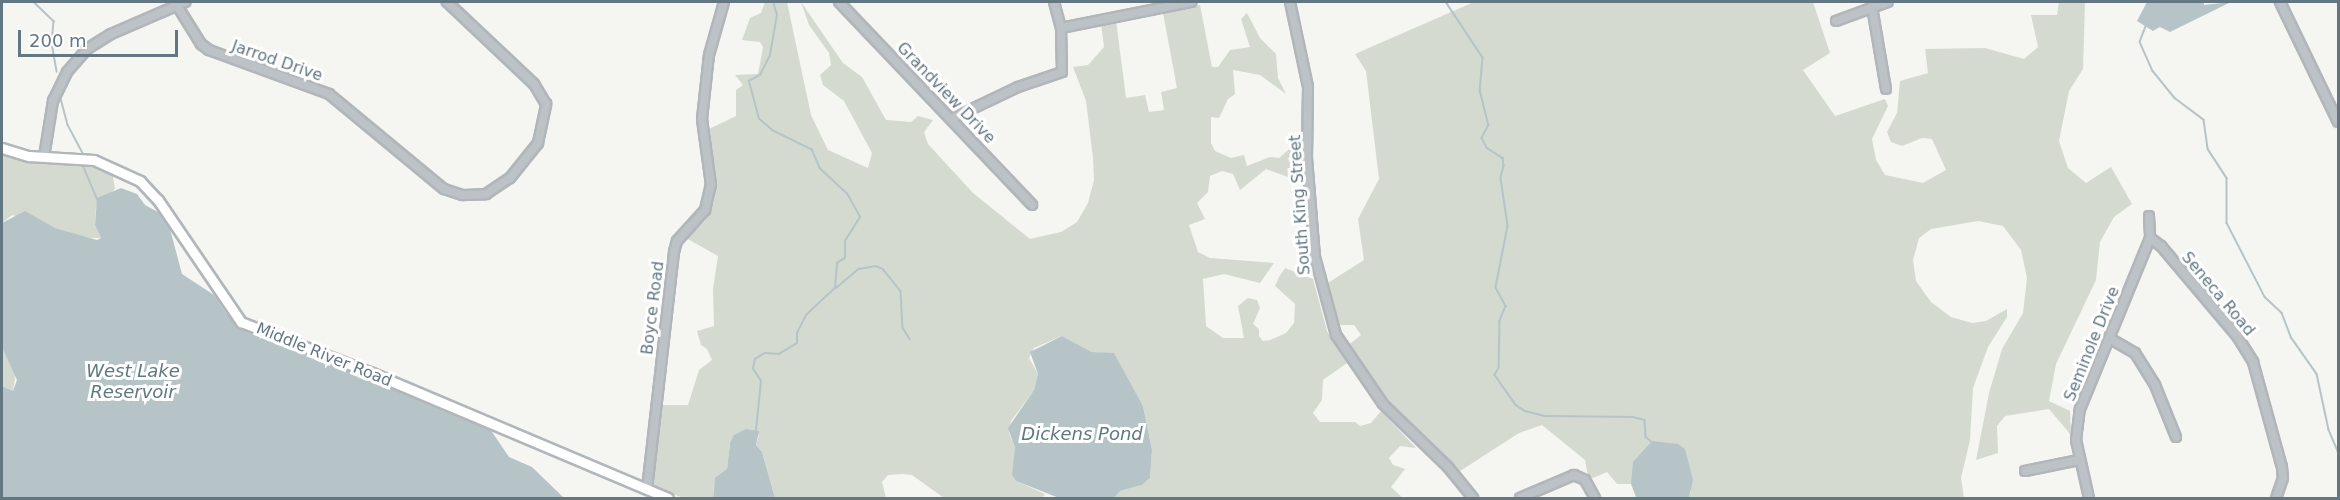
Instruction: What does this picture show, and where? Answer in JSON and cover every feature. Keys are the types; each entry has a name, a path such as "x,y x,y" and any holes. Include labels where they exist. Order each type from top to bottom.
{"main road":[{"name":"Middle River Road","path":"2,148 44,157 94,160 140,181 158,200 241,322 668,498"}],"street":[{"name":"Jarrod Drive","path":"182,4 201,44 209,51 329,94 348,105 433,181 463,195 486,194 510,178 538,142 546,104 534,84 447,2"},
{"name":"Boyce Road","path":"647,489 674,252 677,241 705,210 711,185 705,153 703,112 709,55 724,2"},
{"name":"Grandview Drive","path":"839,2 953,118 1032,206"},
{"path":"953,118 1018,87 1062,72 1061,28 1054,2"},
{"path":"1061,28 1191,2"},
{"name":"South King Street","path":"1290,2 1308,87 1307,158 1315,257 1336,335 1383,404 1448,467 1473,498"},
{"path":"1836,21 1888,2"},
{"path":"2280,2 2337,116"},
{"path":"44,157 52,101 67,72 87,49 111,34 182,4"},
{"path":"1872,7 1886,89"},
{"path":"2149,216 2150,238"},
{"name":"Seminole Drive","path":"2090,498 2076,441 2080,409 2150,238"},
{"name":"Seneca Road","path":"2150,238 2161,246 2237,336 2253,362 2280,458 2283,478 2276,498"},
{"path":"2109,338 2135,353 2155,385 2176,436"},
{"path":"2025,471 2079,460"},
{"path":"1520,498 1574,475 1585,480 1595,498"}],"shaded area":[{"path":"765,2 787,2 811,115 828,150 868,168 872,153 844,101 823,85 820,75 831,65 829,53 809,25 801,2 843,63 862,77 886,120 911,122 918,116 933,120 924,132 928,144 973,193 1030,239 1061,232 1077,222 1088,203 1094,180 1093,158 1086,101 1073,67 1088,65 1104,47 1101,23 1116,20 1126,98 1145,95 1149,112 1164,110 1161,92 1177,88 1163,13 1200,5 1212,67 1218,67 1230,50 1250,47 1241,19 1247,13 1260,38 1276,54 1278,78 1286,94 1260,75 1233,70 1235,94 1228,99 1219,118 1211,117 1211,143 1215,151 1231,158 1244,155 1247,166 1270,157 1279,158 1302,138 1304,174 1288,177 1266,169 1240,190 1233,174 1222,171 1210,176 1208,192 1197,203 1205,219 1189,225 1198,252 1210,258 1274,263 1260,283 1224,274 1203,279 1206,326 1223,338 1244,338 1238,306 1248,298 1257,300 1260,308 1253,324 1259,329 1259,336 1263,341 1286,333 1294,323 1295,304 1275,286 1279,277 1285,268 1313,279 1327,331 1347,363 1323,380 1322,400 1313,413 1320,422 1355,422 1360,426 1371,423 1381,411 1416,448 1400,446 1389,458 1393,465 1405,469 1391,487 1403,498 1114,498 1120,491 1142,485 1150,478 1152,450 1143,406 1114,354 1092,352 1062,336 1034,348 1029,358 1038,374 1034,390 1011,421 1009,433 1015,448 1016,481 1045,494 1042,498 944,498 912,475 902,474 888,475 882,482 886,498 775,498 762,452 756,445 759,435 730,443 727,469 714,484 713,498 683,498 652,485 661,405 688,405 699,370 712,360 707,349 701,345 697,331 714,326 713,289 718,256 686,238 705,221 714,201 716,183 707,130 736,116 736,90 743,85 735,75 758,74 763,47 760,42 742,40 750,18 761,13"},
{"path":"1474,2 1813,2 1830,53 1803,70 1835,116 1885,99 1888,106 1872,139 1876,160 1885,175 1923,183 1946,170 1932,139 1922,138 1902,146 1891,142 1887,132 1897,113 1900,81 1928,73 1925,49 1985,48 2024,59 2038,47 2031,15 2057,15 2059,2 2085,2 2083,69 2069,91 2059,141 2068,168 2086,183 2111,167 2132,204 2114,217 2100,242 2096,280 2056,364 2049,401 2070,411 2071,435 2049,409 2005,416 1997,426 1998,453 1976,460 1989,393 2002,349 2023,313 2027,278 2021,250 2003,226 1978,221 1931,229 1919,238 1913,260 1916,281 1931,302 1951,317 1972,323 1986,321 2007,309 2007,317 1988,347 1973,388 1970,440 1961,478 1964,498 1689,498 1691,491 1634,476 1631,484 1617,484 1607,472 1593,478 1588,476 1585,460 1542,425 1519,433 1457,473 1393,412 1346,347 1361,335 1354,325 1336,325 1323,286 1364,260 1358,219 1379,179 1366,71 1355,54"},
{"path":"2,154 38,163 78,162 112,171 115,189 96,206 95,225 101,238 88,238 12,215 2,223"},
{"path":"2,347 16,373 13,391 2,386"}],"water":[{"path":"2147,2 2204,2 2204,5 2231,2 2170,32 2160,27 2153,31 2137,21"},
{"name":"West Lake Reservoir","path":"121,188 137,194 145,205 158,212 170,229 182,274 214,295 226,313 247,332 363,373 490,429 509,457 532,467 564,498 2,498 2,386 13,391 17,380 2,347 2,223 25,211 55,228 97,240 101,238 95,225 97,198"},
{"name":"Dickens Pond","path":"1062,336 1092,352 1114,353 1143,406 1152,450 1150,478 1142,485 1120,491 1114,498 1059,498 1016,481 1012,475 1015,448 1008,428 1034,390 1038,374 1030,352"},
{"path":"746,429 759,431 756,445 762,452 775,498 713,498 715,478 727,469 730,443 734,435"},
{"path":"1652,441 1678,444 1685,449 1693,480 1689,498 1636,497 1631,484 1633,462"}],"waterway":[{"path":"34,2 54,21 52,43 57,72"},
{"path":"756,430 761,381 753,369 755,359 765,353 779,354 797,343 797,333 806,315 835,288 837,263 845,258 845,241 860,217 847,194 820,169 812,150 773,131 759,119 749,81 760,75 770,55 777,15 773,2"},
{"path":"1446,2 1483,58 1480,90 1489,125 1482,138 1487,148 1503,158 1501,178 1508,226 1496,288 1506,306 1500,321 1499,368 1495,375 1516,405 1525,411 1545,416 1633,417 1645,420 1646,437 1651,441"},
{"path":"2147,24 2140,42 2153,71 2175,98 2204,120 2208,149 2227,178 2227,223 2265,297 2282,313 2291,337 2317,374 2329,430 2338,451"},
{"path":"60,95 68,125 83,153"},
{"path":"83,165 98,200"},
{"path":"836,288 859,269 876,266 883,269 901,291 903,328 910,339"}]}
